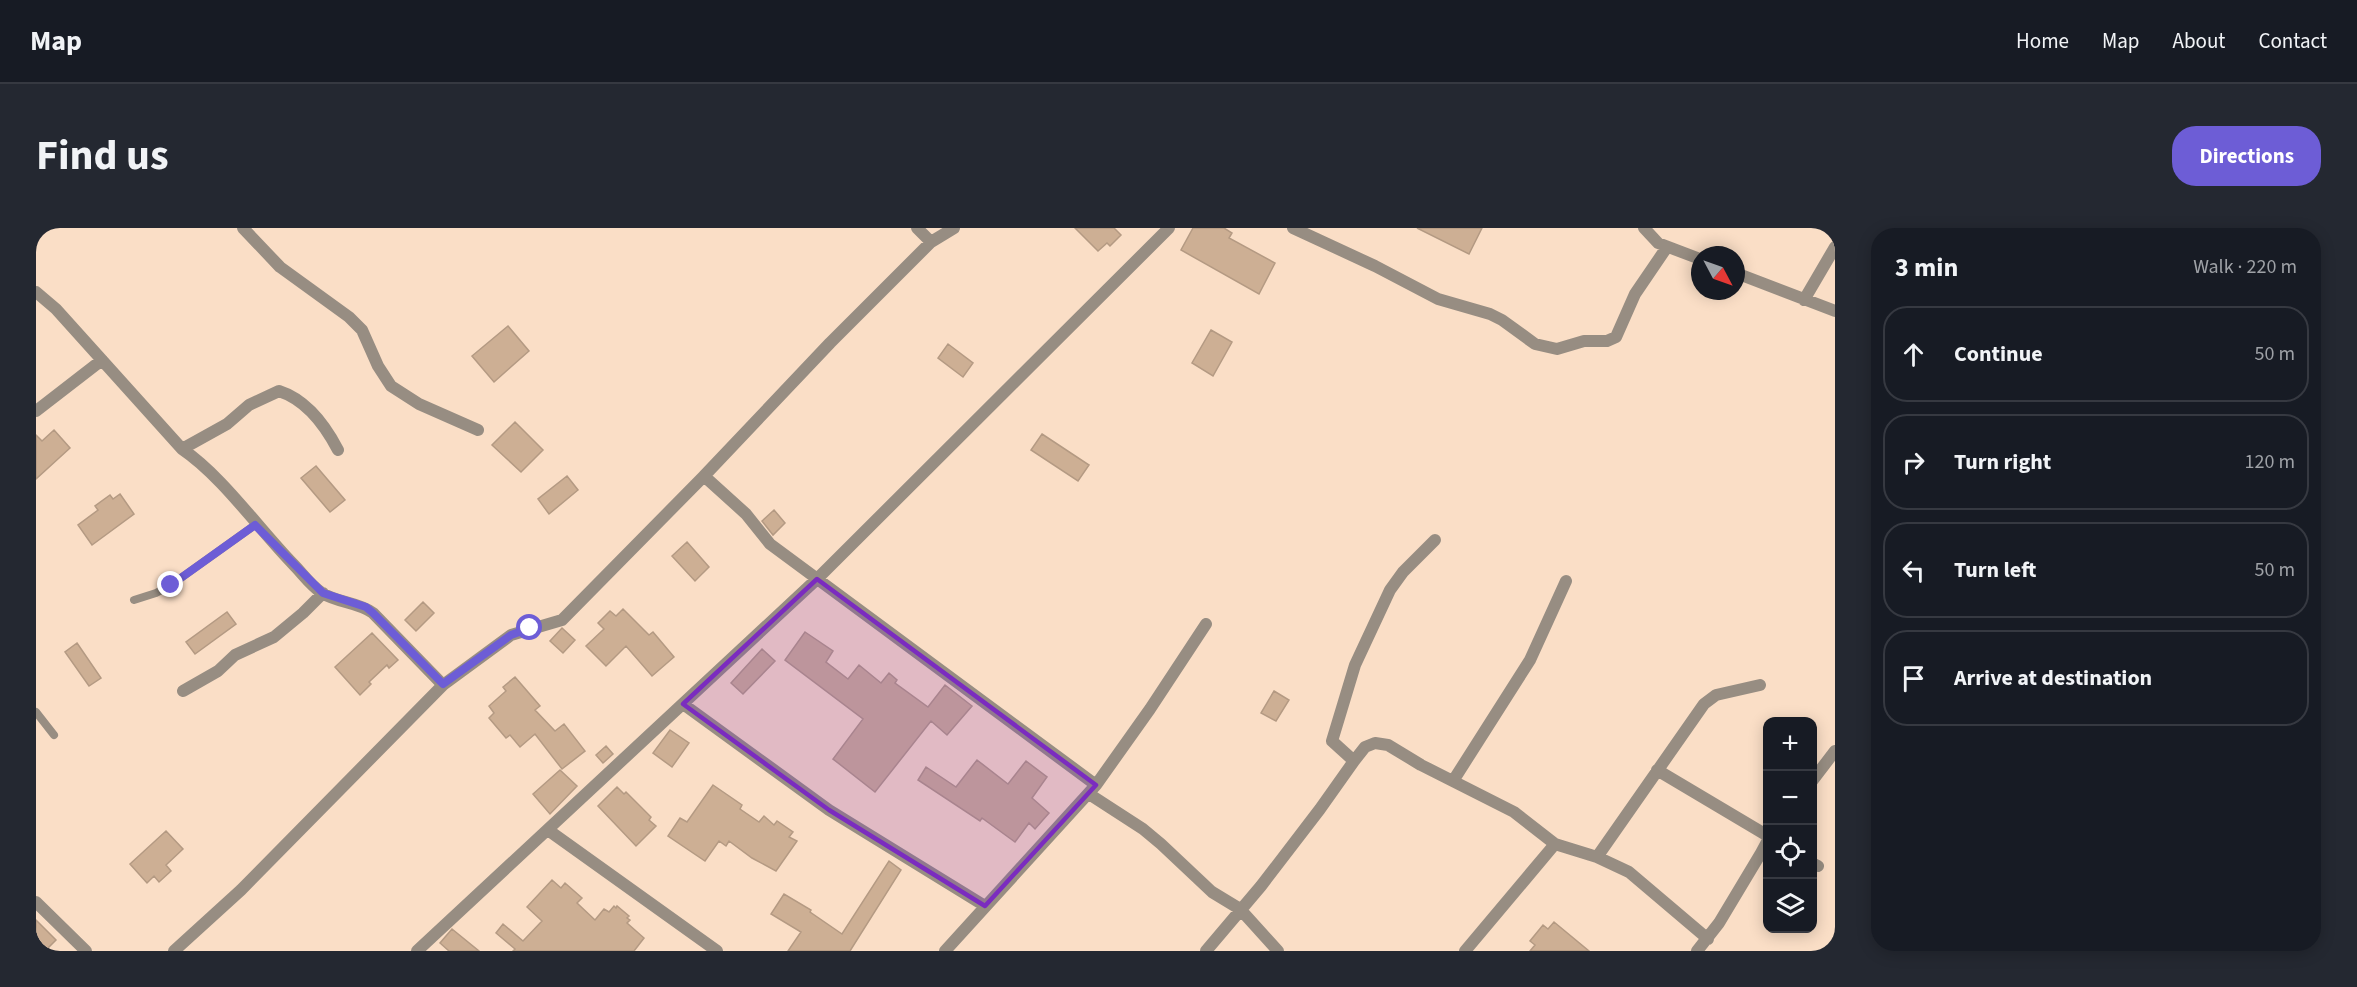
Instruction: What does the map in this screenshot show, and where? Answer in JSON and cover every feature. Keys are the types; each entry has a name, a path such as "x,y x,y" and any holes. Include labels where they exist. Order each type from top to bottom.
{"street":[{"path":"243,228 280,267 350,317 362,330 378,366 391,386 419,404 477,430"},
{"path":"917,228 931,242"},
{"path":"174,951 241,890 443,684 511,635 562,620 931,242 954,228"},
{"path":"417,951 817,579 1169,228"},
{"path":"1293,228 1375,266 1438,299 1490,314 1535,344 1557,349 1584,341 1607,341 1616,337 1635,294 1667,247"},
{"path":"1644,228 1658,243 1691,256"},
{"path":"1804,300 1835,247"},
{"path":"1745,277 1835,311"},
{"path":"36,292 56,309 182,449 199,461 255,525 323,593 366,607 443,684"},
{"path":"36,411 102,360"},
{"path":"182,449 227,424 249,405 279,391 290,394 324,423 338,450"},
{"path":"704,476 746,514 770,544 1143,829 1212,892 1240,909 1278,951"},
{"path":"1354,761 1332,741 1355,665 1390,590 1403,572 1436,540"},
{"path":"1453,781 1530,660 1566,581"},
{"path":"183,691 218,671 235,655 274,637 323,593"},
{"path":"945,951 1093,790 1206,624"},
{"path":"1597,857 1657,770 1710,699 1716,695 1760,685"},
{"path":"683,704 829,810 985,906"},
{"path":"1206,951 1262,886 1365,747 1375,743 1388,745 1514,812 1555,844 1597,857 1629,872 1708,939"},
{"path":"1817,774 1835,751"},
{"path":"1657,770 1763,836"},
{"path":"548,830 717,951"},
{"path":"1465,951 1555,844"},
{"path":"1697,951 1708,939 1763,848"},
{"path":"36,902 86,951"}],"lane":[{"path":"134,600 171,585 255,525"},
{"path":"36,712 54,735"}],"highlighted area":[{"path":"817,579 1096,785 985,906 829,810 683,704"}],"building":[{"path":"1075,228 1114,228 1121,235 1110,246 1107,243 1098,251"},
{"path":"1193,228 1224,228 1232,233 1229,238 1275,263 1259,294 1181,250"},
{"path":"1417,228 1482,228 1469,254"},
{"path":"508,326 529,351 494,382 472,356"},
{"path":"1211,330 1232,342 1213,376 1192,363"},
{"path":"948,344 973,363 963,377 938,358"},
{"path":"515,422 543,450 521,472 492,445"},
{"path":"54,430 70,448 36,479 36,435 42,441"},
{"path":"1042,434 1089,465 1078,481 1031,450"},
{"path":"316,466 345,500 330,512 301,478"},
{"path":"567,476 578,490 549,514 538,499"},
{"path":"120,494 134,514 92,545 78,525 98,510 95,506 110,495 113,499"},
{"path":"774,510 785,523 773,535 762,521"},
{"path":"687,542 709,567 695,581 672,556"},
{"path":"423,602 434,613 416,631 405,620"},
{"path":"623,609 649,635 653,632 674,657 652,676 626,646 606,666 586,646 604,629 598,623 610,611 616,616"},
{"path":"227,612 236,624 195,654 186,642"},
{"path":"562,628 575,640 563,653 550,641"},
{"path":"805,632 833,651 826,662 848,679 859,665 881,683 889,673 897,680 895,683 928,707 945,685 972,706 947,735 931,721 875,792 833,759 863,719 785,660"},
{"path":"372,633 398,660 389,668 387,665 369,682 371,684 360,695 335,667"},
{"path":"77,643 101,678 89,686 65,652"},
{"path":"762,649 775,661 743,694 731,683"},
{"path":"515,677 540,706 535,710 555,731 564,724 585,751 562,769 535,734 520,747 510,735 506,738 489,718 494,713 489,706 506,691 503,687"},
{"path":"1274,691 1289,700 1276,721 1261,713"},
{"path":"670,730 689,743 672,767 653,753"},
{"path":"606,746 613,754 603,763 596,755"},
{"path":"977,760 1008,784 1026,761 1047,777 1032,798 1049,813 1035,829 1029,823 1015,842 982,818 980,821 918,780 926,767 956,787"},
{"path":"560,770 577,786 550,814 533,794"},
{"path":"713,785 742,805 740,809 759,822 764,816 774,825 777,821 793,832 789,837 797,841 776,871 752,858 729,841 726,846 719,841 705,861 668,836 680,818 687,822"},
{"path":"617,787 624,794 626,792 651,817 649,820 656,826 636,846 598,806"},
{"path":"166,831 183,849 166,865 171,871 159,882 154,876 147,883 130,864"},
{"path":"889,861 901,870 850,951 788,951 801,932 771,914 784,894 811,910 810,912 842,934"},
{"path":"552,880 561,888 565,883 582,898 577,903 595,920 604,909 609,912 617,906 629,916 627,918 630,920 627,923 644,938 634,951 513,951 515,949 496,933 503,924 523,941 542,921 527,907"},
{"path":"36,920 56,940 45,951 36,951"},
{"path":"1554,922 1589,951 1530,951 1535,945 1530,941 1543,925 1548,929"},
{"path":"452,929 479,951 449,951 440,943"}],"route":[{"path":"171,585 255,525 323,593 366,607 443,684 511,635 530,628"}]}
